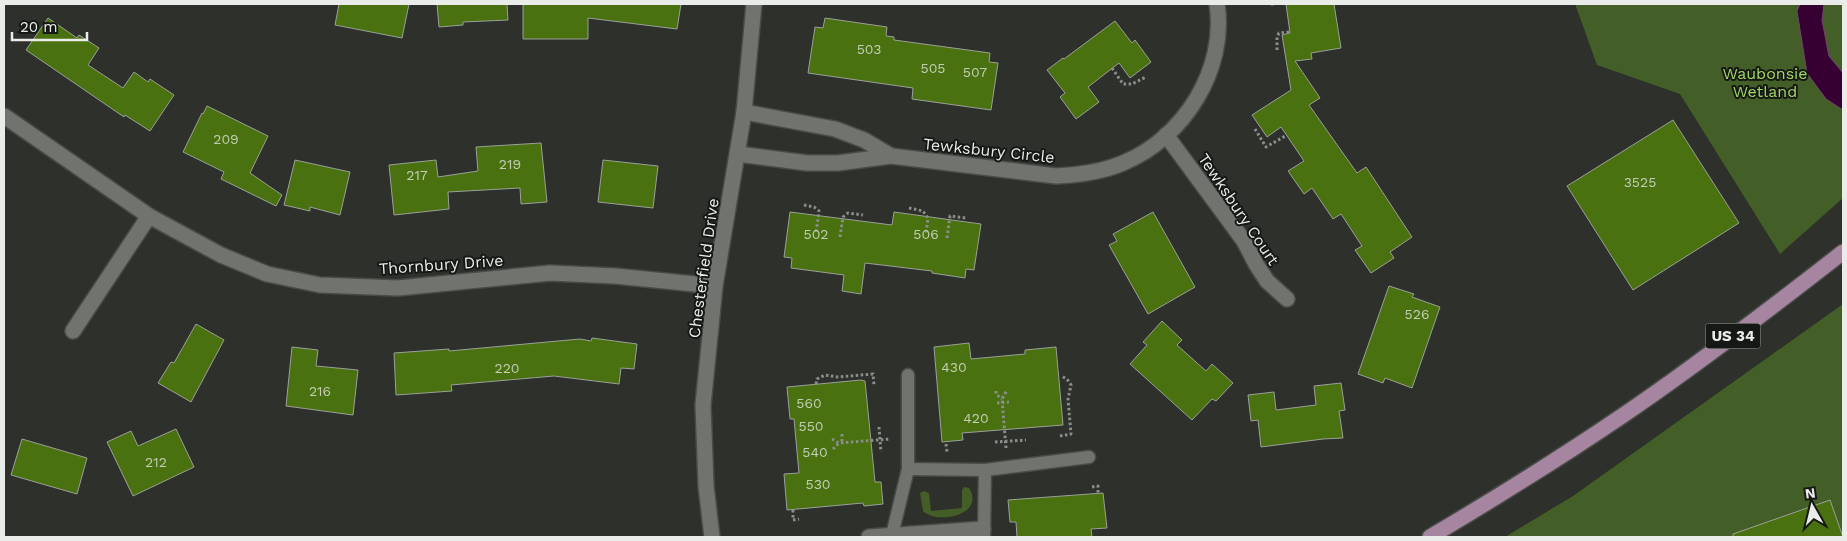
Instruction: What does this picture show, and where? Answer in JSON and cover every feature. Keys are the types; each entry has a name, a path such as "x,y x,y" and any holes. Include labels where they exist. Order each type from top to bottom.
{"main road":[{"name":"US 34","path":"1430,537 1553,462 1620,417 1752,322 1843,252"}],"street":[{"name":"Chesterfield Drive","path":"712,537 706,486 703,405 716,286 744,112 754,4"},
{"name":"Tewksbury Circle","path":"738,154 829,163 891,156 1034,175 1062,176 1093,172 1123,163 1141,154 1166,135 1188,110 1212,68 1219,36 1217,4"},
{"name":"Tewksbury Circle","path":"744,112 835,129 864,140 891,156"},
{"name":"Thornbury Drive","path":"4,116 149,216 221,255 267,274 320,285 398,288 550,273 615,276 716,286"},
{"name":"Tewksbury Court","path":"1166,135 1244,242 1267,281 1287,299"},
{"path":"73,331 149,216"},
{"path":"869,537 984,533"}],"lane":[{"path":"892,535 908,469 908,375"},
{"path":"908,469 985,470 1089,457"},
{"path":"984,533 985,470"}],"path":[{"path":"1278,50 1277,37 1279,33 1290,32"},
{"path":"1112,68 1123,84 1132,84 1146,77"},
{"path":"1255,129 1266,147 1287,135"},
{"path":"804,205 814,207 819,211 816,234"},
{"path":"909,208 922,211 928,218 926,234"},
{"path":"840,237 843,217 848,213 864,215"},
{"path":"948,238 950,216 966,218"},
{"path":"816,384 817,379 826,374 838,377 874,374 874,385"},
{"path":"1060,376 1071,385 1068,400 1071,434 1060,436"},
{"path":"1007,390 1002,401 1007,456"},
{"path":"996,391 996,394 1002,401"},
{"path":"997,403 1002,401 1008,402"},
{"path":"879,427 881,452"},
{"path":"841,443 842,434"},
{"path":"832,439 841,443"},
{"path":"833,449 841,443 865,439 893,439"},
{"path":"995,442 1026,440"},
{"path":"1092,487 1098,486 1098,493"},
{"path":"793,510 794,520 799,519"}],"green space":[{"name":"Waubonsie Wetland","path":"1575,4 1843,4 1843,198 1780,254 1680,94 1597,65"},
{"path":"1843,304 1843,537 1505,537 1573,496"},
{"path":"964,487 969,488 972,497 971,505 966,511 958,515 938,517 923,511 920,493 924,491 929,493 931,511 962,508 962,490"}],"shaded area":[{"path":"1800,4 1824,4 1822,20 1829,56 1843,73 1843,110 1826,99 1807,73 1797,11"}],"building":[{"path":"339,4 409,4 402,38 335,25"},
{"path":"437,4 507,4 508,20 463,22 463,25 439,27"},
{"path":"523,4 681,4 677,29 588,18 588,39 523,39"},
{"path":"1286,4 1334,4 1341,48 1311,53 1312,59 1295,61 1320,98 1309,105 1357,173 1366,167 1412,237 1390,252 1394,258 1371,273 1355,250 1362,246 1341,214 1333,219 1312,188 1304,194 1288,171 1304,161 1281,127 1267,137 1252,115 1291,90 1282,35 1290,33"},
{"path":"48,18 77,38 79,35 99,48 88,65 123,88 134,72 148,82 150,79 174,95 150,131 125,115 124,117 26,50"},
{"path":"825,18 887,27 886,36 894,37 894,40 990,53 989,62 998,63 991,110 912,99 913,88 808,73 815,27 823,28"},
{"path":"1115,21 1132,43 1135,40 1151,62 1130,78 1119,63 1088,87 1099,102 1076,119 1060,97 1065,93 1047,70"},
{"path":"207,106 268,136 250,173 282,195 276,206 221,179 224,172 183,152"},
{"path":"1673,120 1739,223 1633,290 1567,186"},
{"path":"541,143 547,202 521,204 520,188 448,192 449,209 394,215 389,165 436,160 438,177 478,171 476,147"},
{"path":"295,160 350,172 340,215 310,207 310,211 284,205"},
{"path":"603,160 658,166 653,208 598,202"},
{"path":"790,212 892,225 894,212 981,224 974,270 966,269 965,278 932,273 932,271 865,263 861,294 842,291 844,275 791,268 792,258 784,257"},
{"path":"1153,212 1195,287 1148,314 1109,245 1117,241 1113,234"},
{"path":"1389,286 1414,294 1412,297 1440,307 1412,388 1385,378 1383,383 1358,374"},
{"path":"1162,321 1182,340 1177,345 1206,371 1212,364 1233,383 1216,401 1212,399 1192,420 1130,364 1147,345 1143,342"},
{"path":"196,324 224,340 191,402 158,383 171,362 174,363"},
{"path":"592,338 637,344 634,369 621,368 619,384 554,376 451,385 452,391 396,395 394,353 449,349 449,351 580,339 591,341"},
{"path":"969,343 971,359 1025,354 1025,350 1056,347 1063,425 962,433 963,440 942,442 934,347"},
{"path":"292,347 318,350 316,366 358,370 353,415 286,406"},
{"path":"865,381 875,482 881,482 883,504 864,506 863,503 787,510 784,474 799,473 794,419 790,419 787,387"},
{"path":"1341,383 1345,410 1339,411 1343,438 1261,447 1258,420 1251,421 1248,395 1274,392 1276,410 1316,405 1314,386"},
{"path":"176,429 194,467 133,496 107,442 131,431 138,446"},
{"path":"22,439 87,458 77,494 11,475"},
{"path":"1103,493 1107,528 1091,529 1092,537 1017,537 1016,522 1010,522 1008,500"},
{"path":"1830,500 1843,537 1733,537 1733,534"}]}
